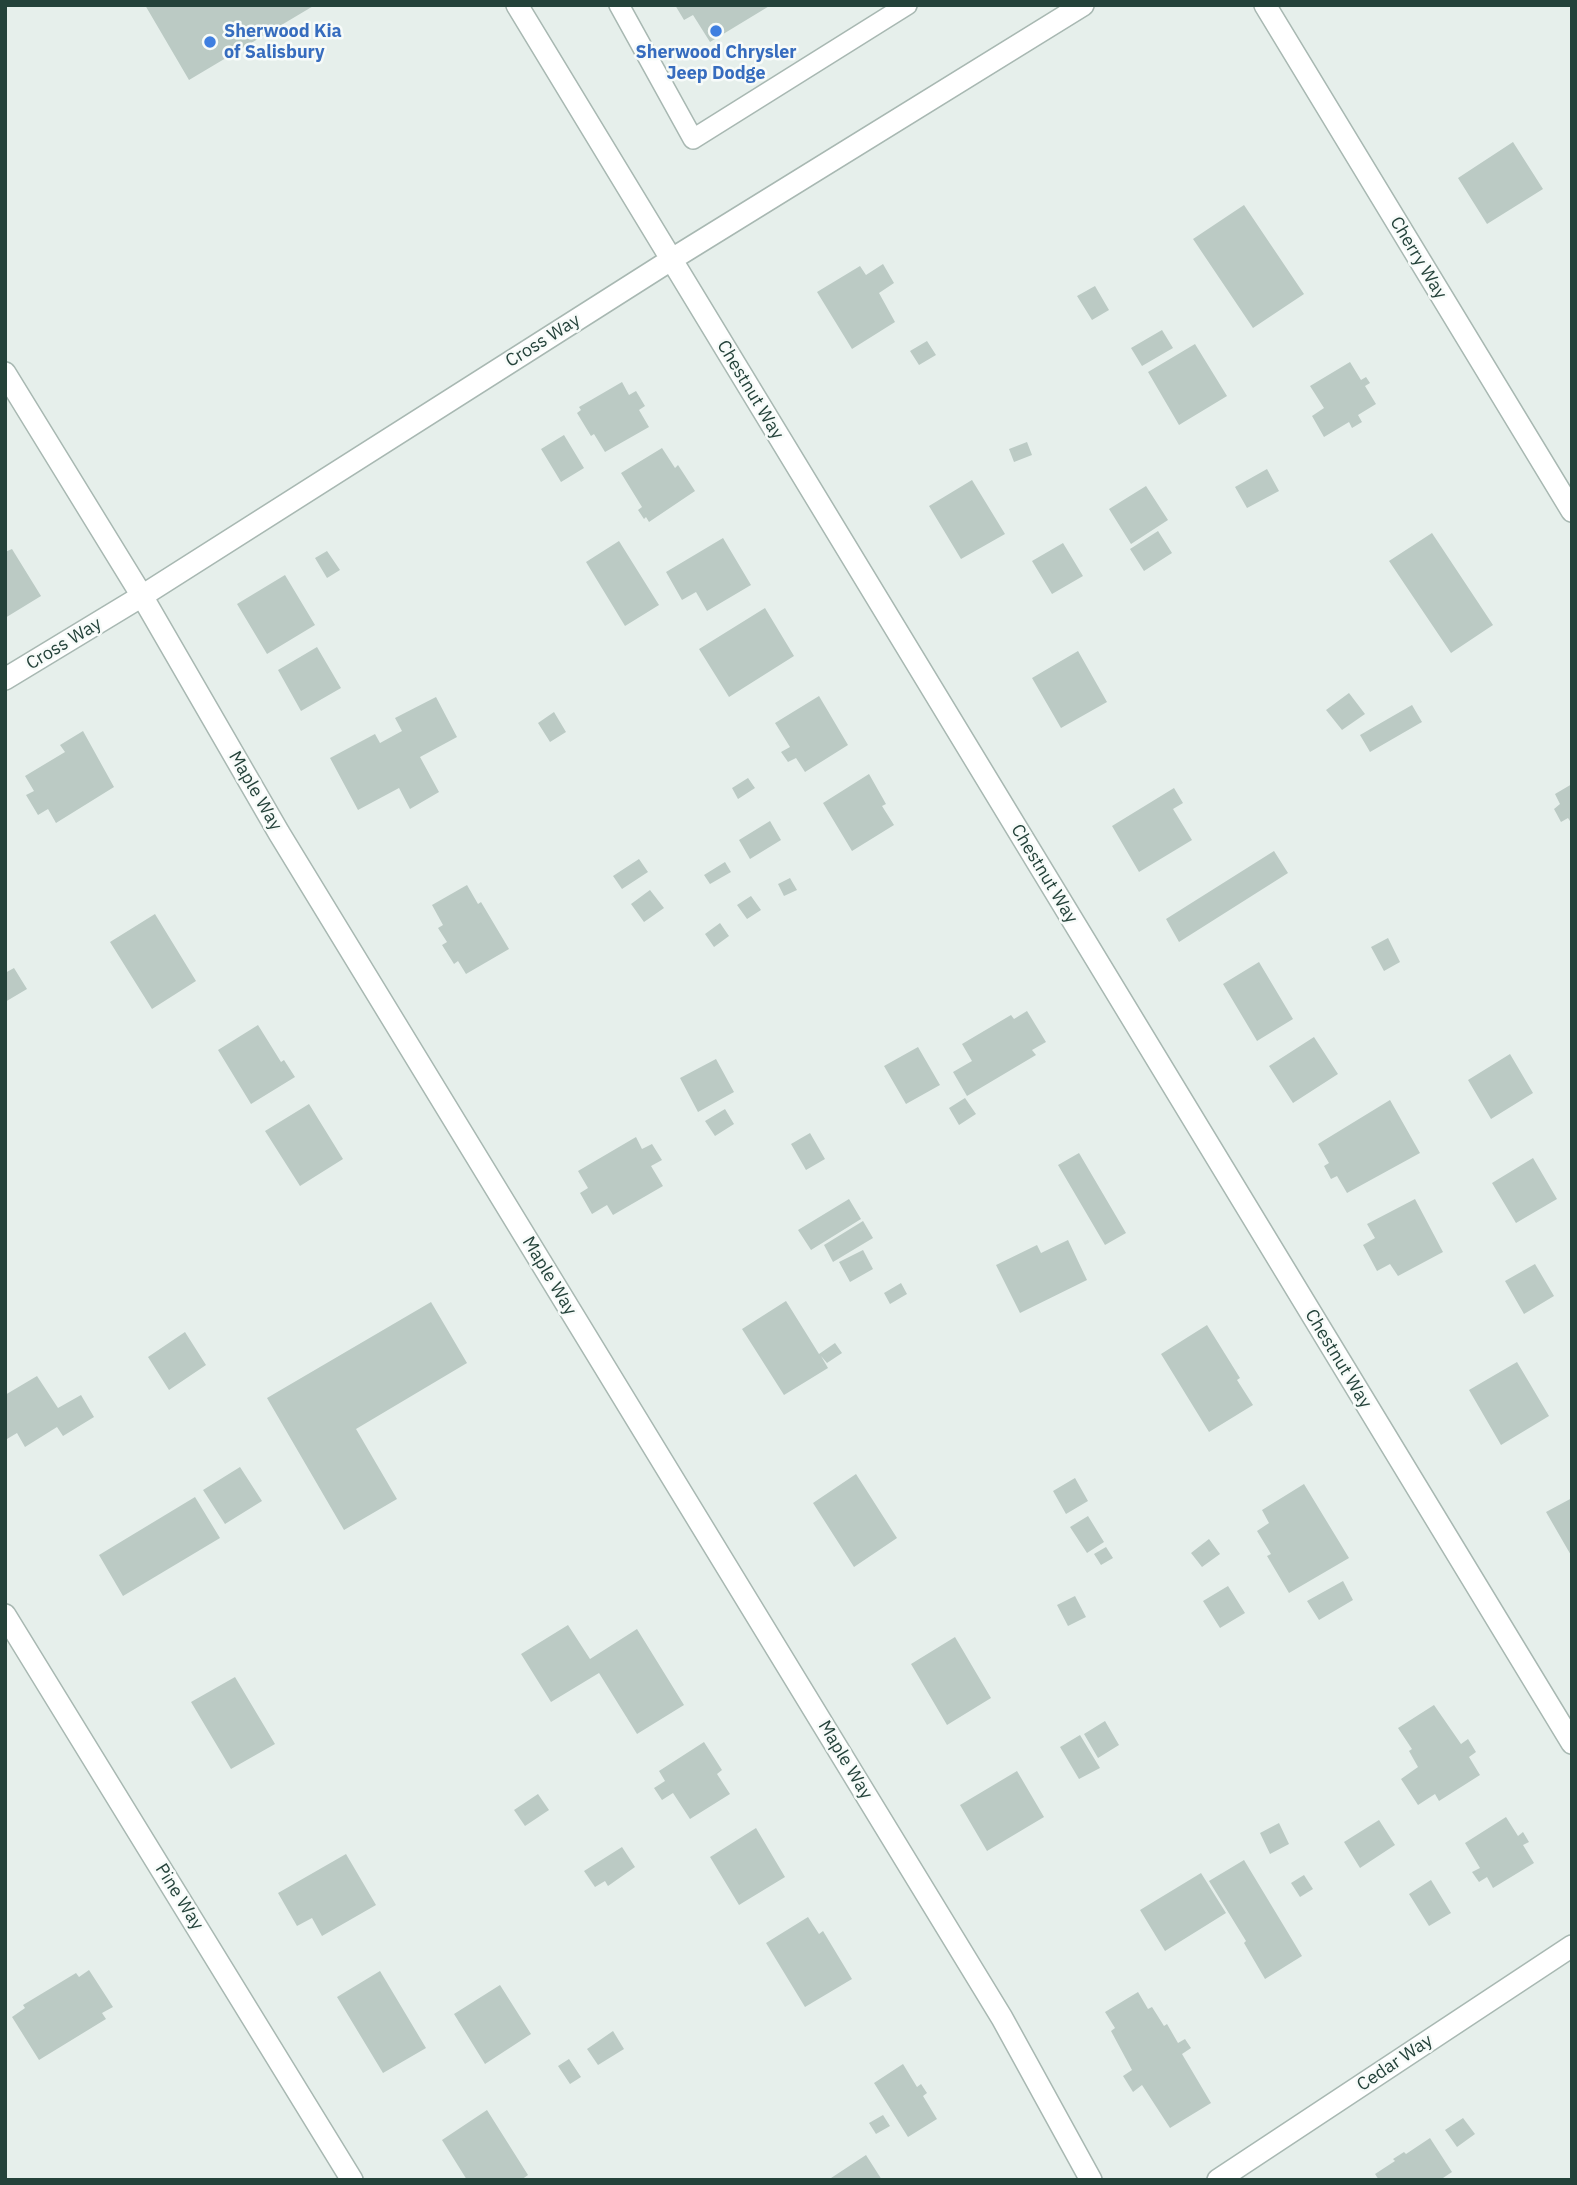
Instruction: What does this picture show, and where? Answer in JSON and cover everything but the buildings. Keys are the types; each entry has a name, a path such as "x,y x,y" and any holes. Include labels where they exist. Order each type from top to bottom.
{"street":[{"name":"Chestnut Way","path":"517,5 1572,1743"},
{"name":"Cross Way","path":"5,679 142,596 671,260 1083,5"},
{"name":"Cherry Way","path":"1265,5 1572,511"},
{"name":"Maple Way","path":"5,373 142,596 293,857 1002,2018 1091,2180"},
{"name":"Pine Way","path":"5,1615 352,2180"},
{"name":"Cedar Way","path":"1219,2180 1572,1946"}],"lane":[{"path":"619,5 693,139 907,5"}],"place":[{"name":"Sherwood Chrysler Jeep Dodge","path":"716,31"},
{"name":"Sherwood Kia of Salisbury","path":"210,42"}]}
